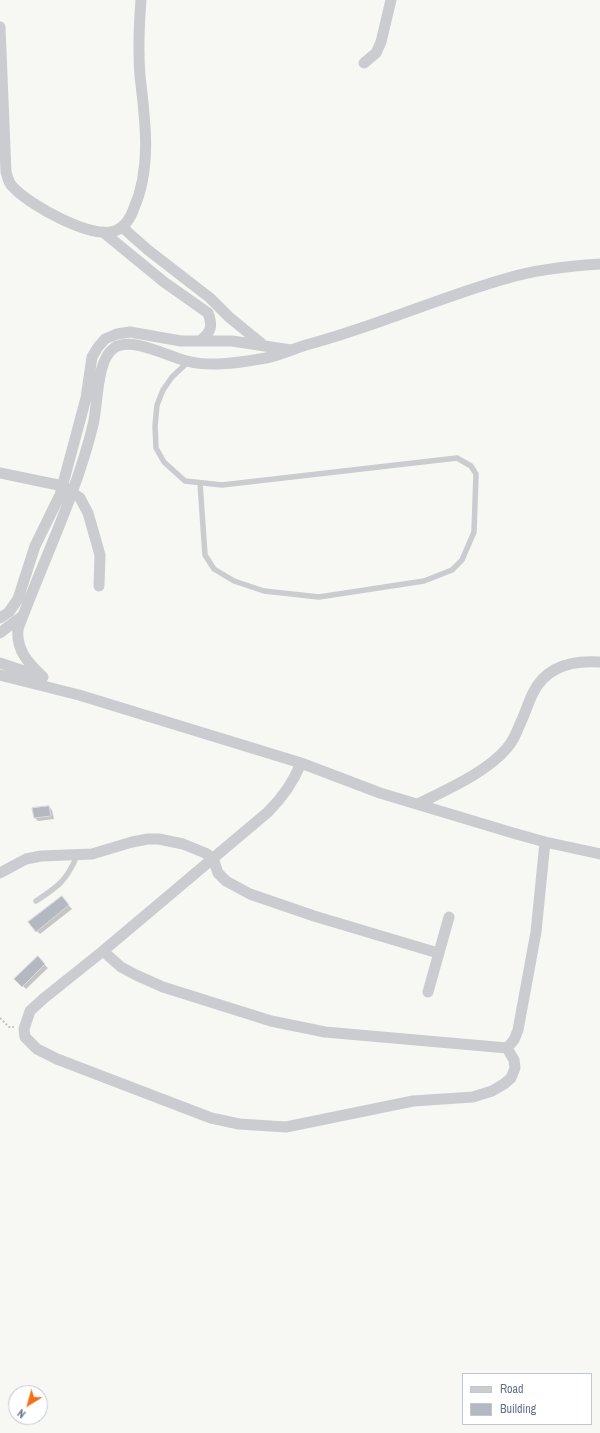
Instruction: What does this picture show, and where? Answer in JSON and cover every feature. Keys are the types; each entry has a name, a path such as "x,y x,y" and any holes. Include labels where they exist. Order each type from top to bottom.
{"street":[{"path":"0,27 6,172 9,182 14,189 61,220 103,232 114,231 122,227 135,208 144,178 145,117 139,45 141,0"},
{"path":"364,63 376,53 382,42 391,0"},
{"path":"122,227 148,250 210,298 229,317 263,345"},
{"path":"103,232 164,282 208,313 211,328 208,335 201,340"},
{"path":"0,618 9,612 18,600 35,546 67,488 94,423 102,370 109,354 114,348 131,345 149,348 188,362 214,364 261,359 360,329 508,278 568,266 600,264"},
{"path":"43,677 29,663 18,645 18,629 44,567 67,488 86,398 92,357 101,343 105,339 117,334 130,332 181,341 217,340 292,350"},
{"path":"0,473 67,488 80,498 90,520 100,555 99,586"},
{"path":"0,633 23,615"},
{"path":"420,804 482,770 501,755 514,738 539,682 548,674 561,666 590,661 600,662"},
{"path":"0,663 43,677 80,695"},
{"path":"0,675 80,695 301,763 380,793 545,842 600,854"},
{"path":"301,763 294,781 284,796 268,812 30,1011 24,1029 26,1037 32,1044 57,1059 211,1118 239,1124 286,1127 413,1101 473,1097 492,1091 511,1078 514,1068 514,1060 507,1048"},
{"path":"0,873 26,860 42,856 77,856 92,854 148,839 159,839 183,844 205,853 213,858 218,873 226,881 250,894 314,916 438,953"},
{"path":"507,1048 514,1040 518,1030 536,932 545,842"},
{"path":"428,992 448,916"},
{"path":"103,951 121,967 136,976 163,987 271,1021 325,1032 507,1048"}],"lane":[{"path":"188,362 172,377 163,390 157,405 155,426 156,448 164,462 185,481 222,485 457,458 471,466 476,474 474,532 462,560 452,570 424,581 319,597 264,591 234,581 214,569 205,555 200,483"},
{"path":"36,901 58,887 69,873 77,856"}],"path":[{"path":"0,1018 9,1026 24,1029"}],"building":[{"path":"49,806 51,816 34,818 32,808"},
{"path":"62,896 69,905 36,932 28,922"},
{"path":"38,956 45,964 22,987 14,979"}]}
